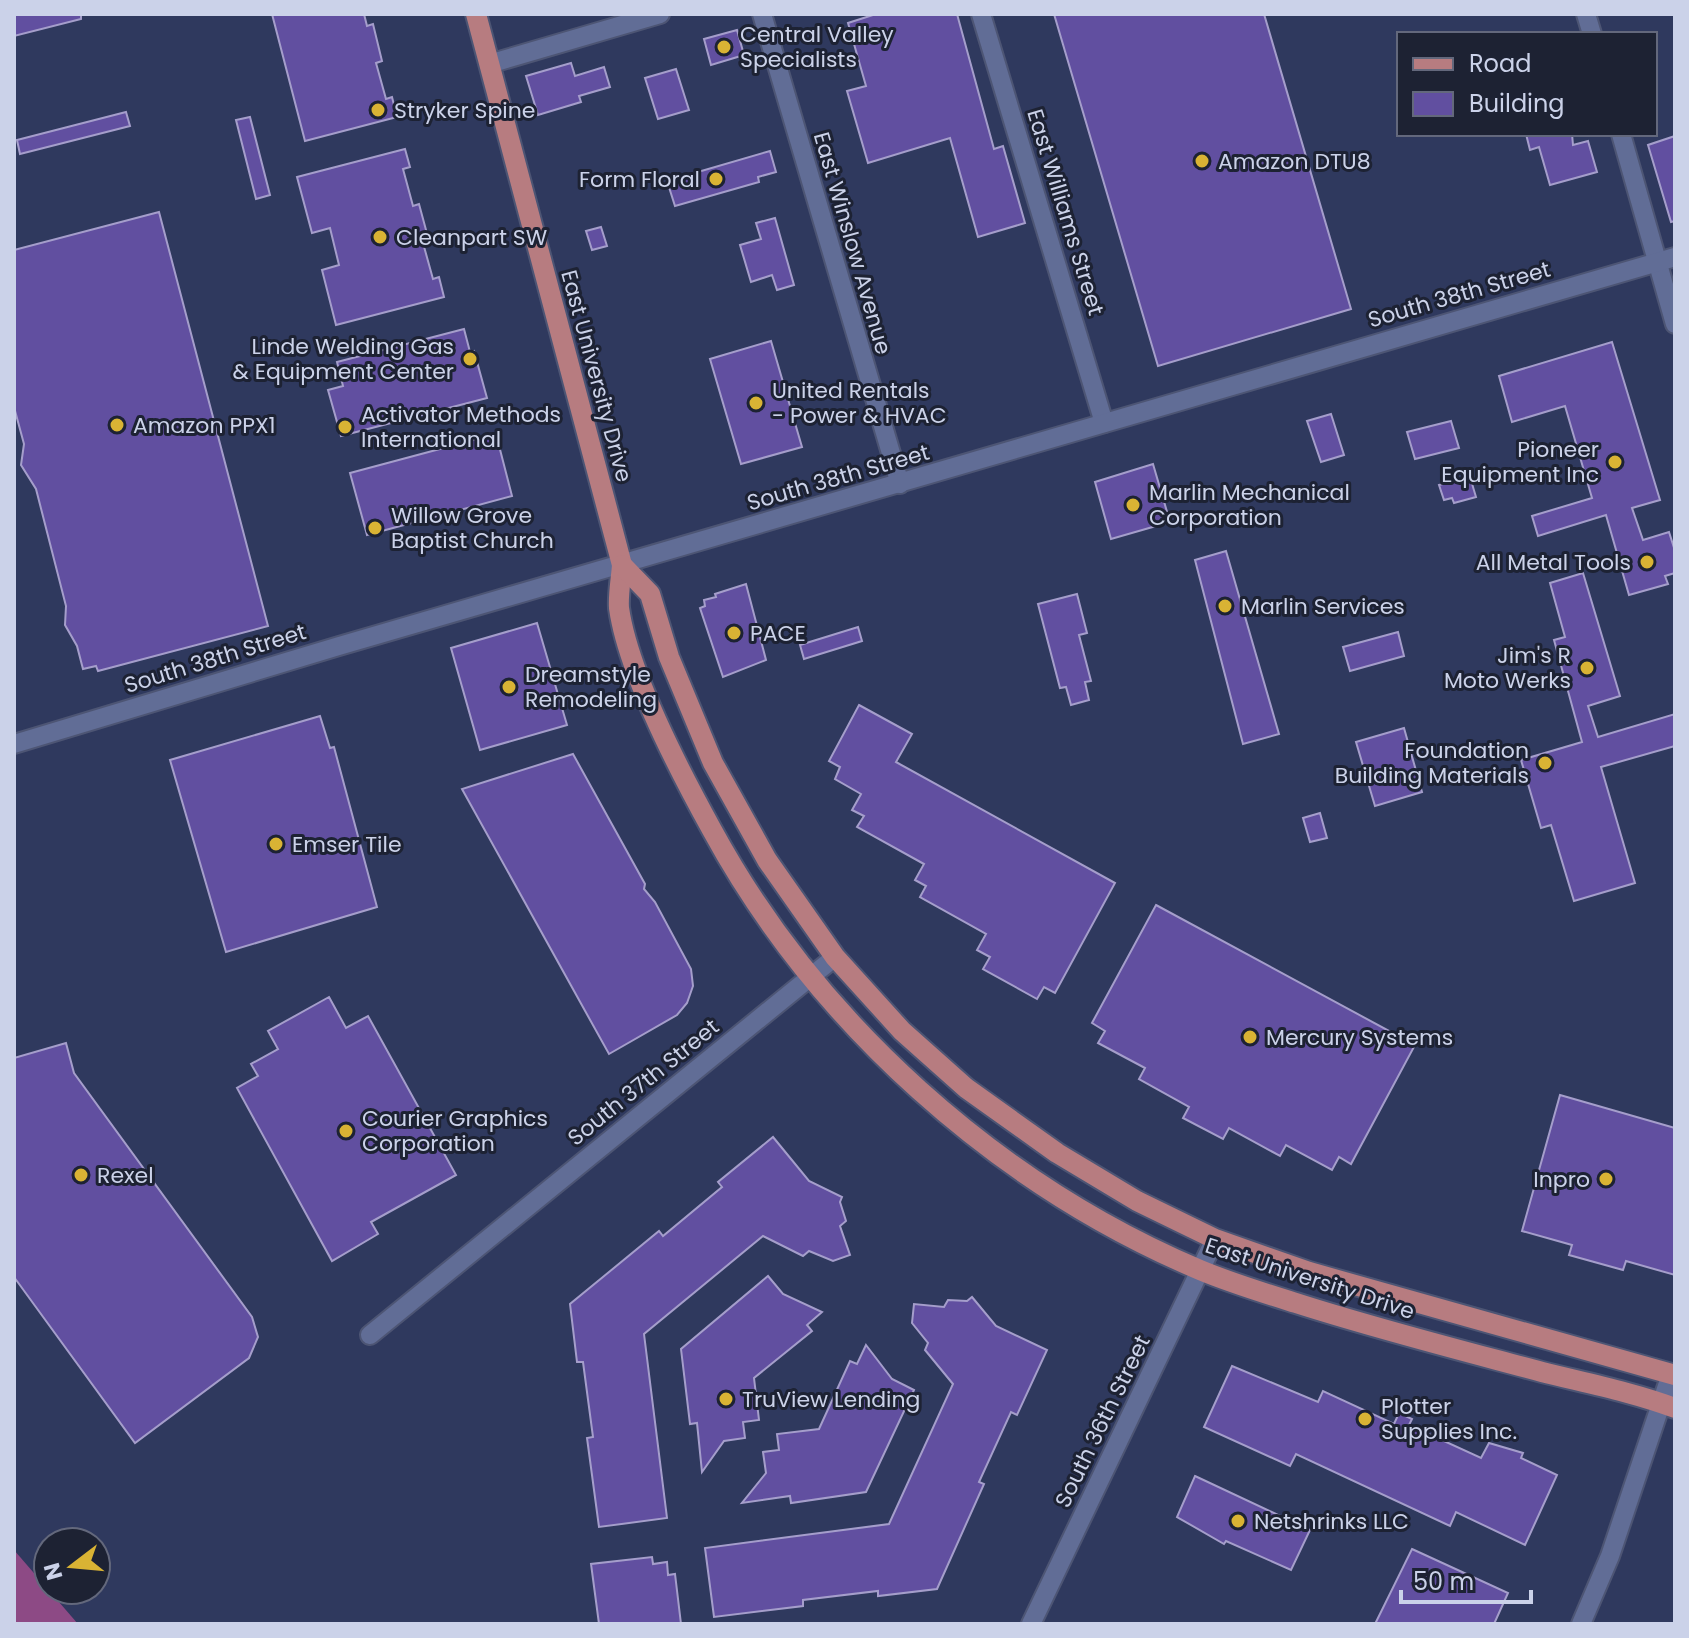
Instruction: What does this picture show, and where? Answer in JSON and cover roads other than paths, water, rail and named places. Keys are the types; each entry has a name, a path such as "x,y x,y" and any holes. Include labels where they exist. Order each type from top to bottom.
{"main road":[{"name":"East University Drive","path":"476,14 622,565 619,607 635,663 684,780 739,879 809,978 876,1048 948,1114 984,1141 1031,1176 1107,1223 1200,1270 1298,1304 1668,1406"},
{"name":"East University Drive","path":"622,565 650,594 669,657 713,763 767,860 835,957 902,1031 966,1088 1057,1153 1137,1201 1215,1239 1309,1272 1673,1374"}],"street":[{"path":"489,64 660,14"},
{"name":"East Winslow Avenue","path":"762,14 900,484"},
{"name":"East Williams Street","path":"981,14 1104,423"},
{"path":"1622,136 1666,259 1675,324"},
{"name":"South 38th Street","path":"14,744 1666,259"},
{"name":"South 37th Street","path":"370,1335 835,957"},
{"name":"South 36th Street","path":"1031,1624 1215,1239"},
{"path":"1581,1624 1668,1406 1673,1374"}],"place":[{"name":"Central Valley Specialists","path":"724,47"},
{"name":"Stryker Spine","path":"378,110"},
{"name":"Amazon DTU8","path":"1202,161"},
{"name":"Form Floral","path":"716,179"},
{"name":"Cleanpart SW","path":"380,237"},
{"name":"Linde Welding Gas & Equipment Center","path":"470,359"},
{"name":"United Rentals - Power & HVAC","path":"756,403"},
{"name":"Amazon PPX1","path":"117,425"},
{"name":"Activator Methods International","path":"345,427"},
{"name":"Pioneer Equipment Inc","path":"1615,462"},
{"name":"Marlin Mechanical Corporation","path":"1133,505"},
{"name":"Willow Grove Baptist Church","path":"375,528"},
{"name":"All Metal Tools","path":"1647,562"},
{"name":"Marlin Services","path":"1225,606"},
{"name":"PACE","path":"734,633"},
{"name":"Jim's R Moto Werks","path":"1587,668"},
{"name":"Dreamstyle Remodeling","path":"509,687"},
{"name":"Foundation Building Materials","path":"1545,763"},
{"name":"Emser Tile","path":"276,844"},
{"name":"Mercury Systems","path":"1250,1037"},
{"name":"Courier Graphics Corporation","path":"346,1131"},
{"name":"Rexel","path":"81,1175"},
{"name":"Inpro","path":"1606,1179"},
{"name":"TruView Lending","path":"726,1399"},
{"name":"Plotter Supplies Inc.","path":"1365,1419"},
{"name":"Netshrinks LLC","path":"1238,1521"}]}
